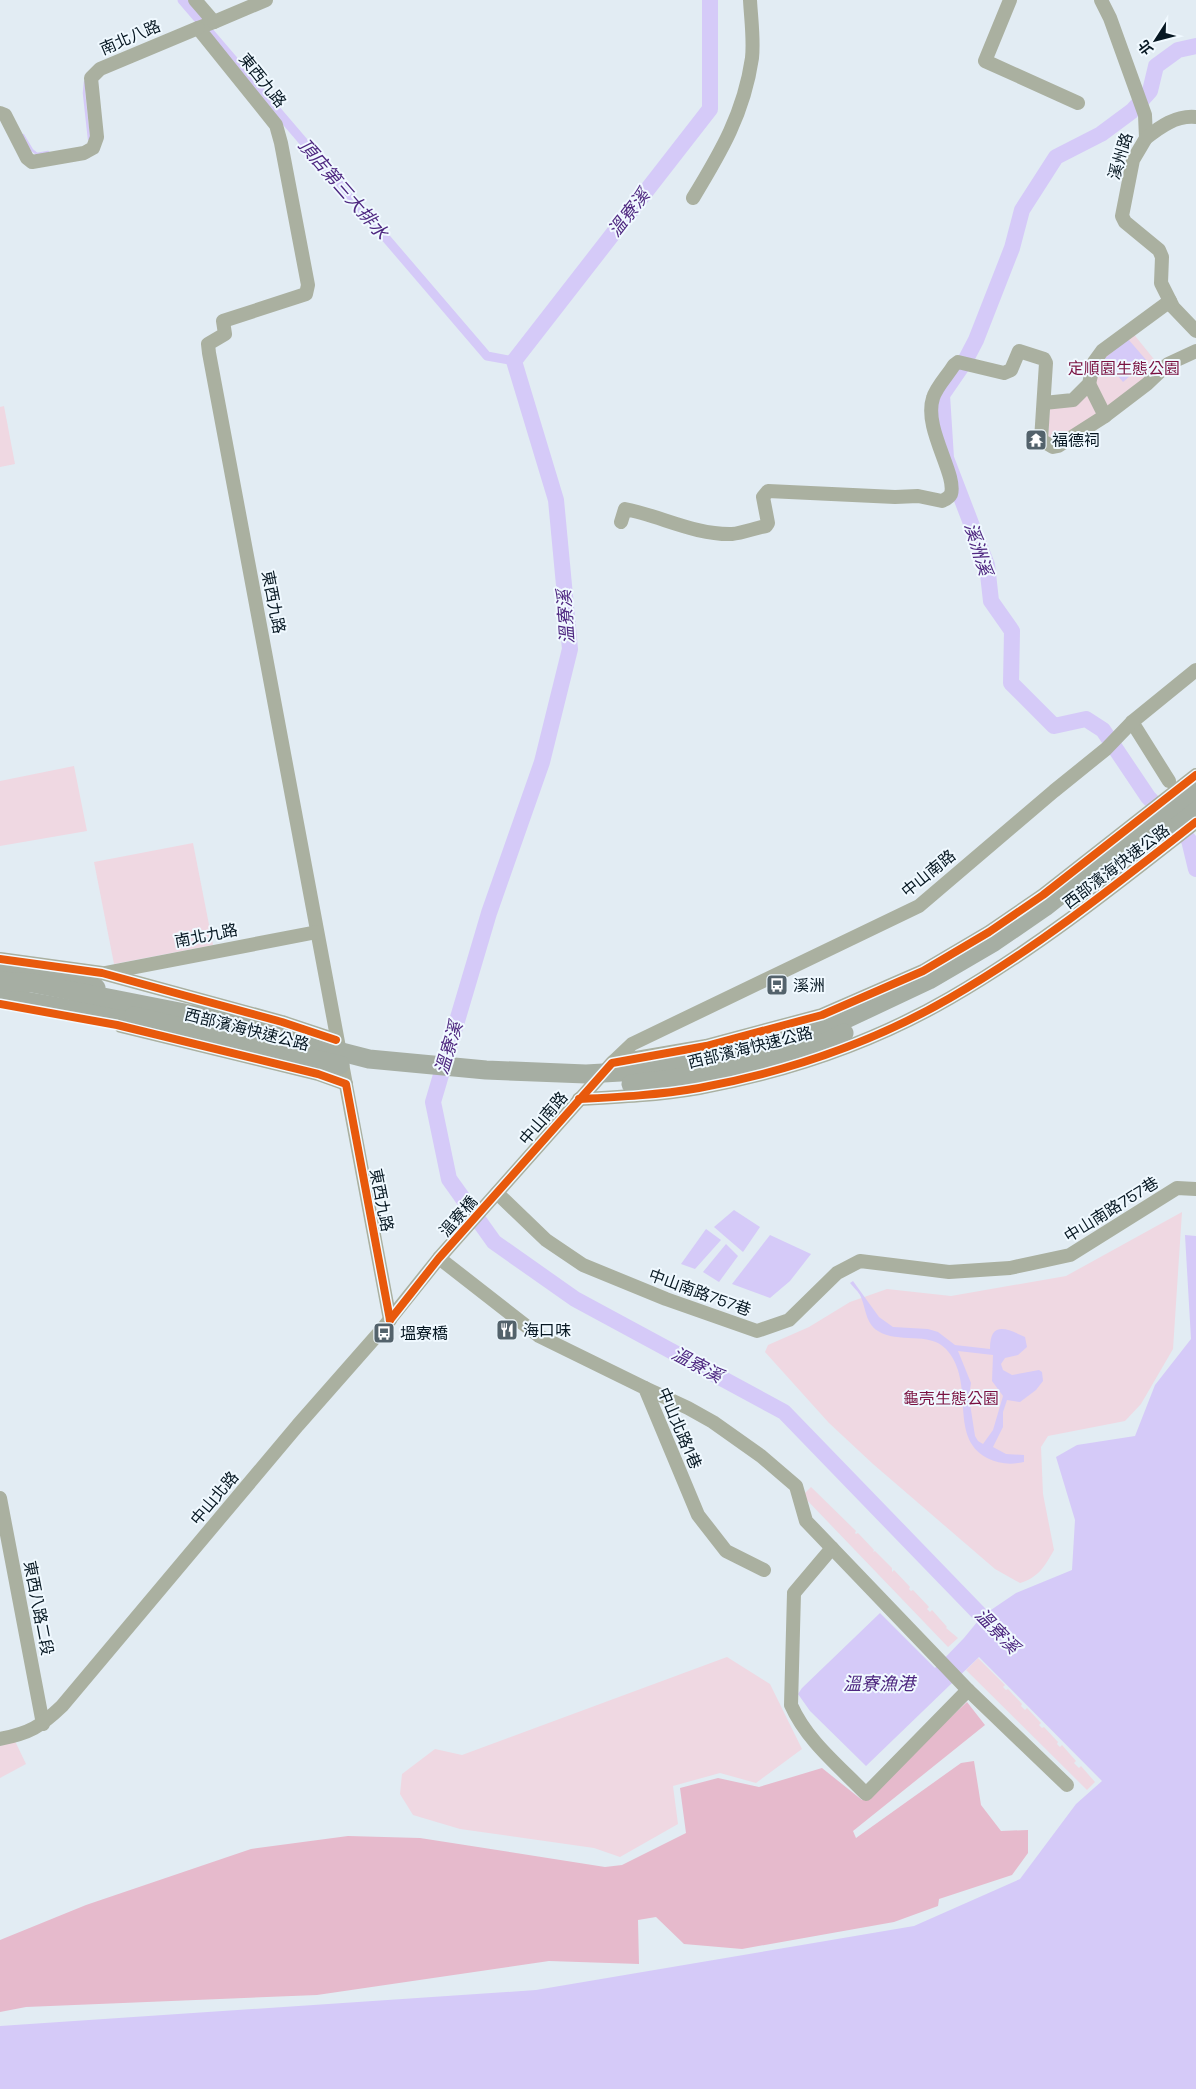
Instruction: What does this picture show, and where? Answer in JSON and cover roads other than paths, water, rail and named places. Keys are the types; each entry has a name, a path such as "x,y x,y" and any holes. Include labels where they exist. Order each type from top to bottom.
{"highway":[{"name":"西部濱海快速公路","path":"0,981 32,984 199,1023 369,1059 486,1070 586,1074 638,1071 709,1060 827,1028 928,980 994,942 1044,907 1196,787"},
{"name":"西部濱海快速公路","path":"0,991 51,996 199,1023 371,1072 478,1082 583,1087 640,1083 718,1073 828,1040 931,992 1000,952 1196,804"},
{"path":"0,970 62,979 199,1023"},
{"path":"0,999 199,1023"}],"street":[{"path":"195,0 214,22"},
{"path":"198,28 266,0"},
{"path":"693,198 725,146 743,101 752,57 750,0"},
{"path":"1010,0 985,61 1078,103"},
{"name":"溪州路","path":"1100,0 1110,18 1145,115 1146,138 1133,160 1122,216 1126,222 1159,250 1162,257 1161,283 1170,301 1196,331"},
{"name":"南北八路","path":"0,113 5,116 27,158 32,162 84,153 93,148 97,137 91,78 100,69 198,28"},
{"name":"東西九路","path":"198,28 276,125 308,285 306,294 224,321 224,334 208,344 336,1040 390,1320"},
{"path":"1146,138 1164,124 1188,116 1196,117"},
{"path":"1044,402 1073,400 1089,384 1094,362 1102,351 1170,301"},
{"path":"621,522 626,509 650,514 704,532 734,534 766,526 768,522 763,497 768,492 895,497 918,496 942,501 949,497 952,492 949,476 935,437 932,416 933,398 954,365 958,362 1004,373 1010,370 1019,351 1044,359 1046,363 1041,440 1053,447 1058,446 1105,416 1147,384 1168,364 1196,351"},
{"path":"1089,384 1105,416"},
{"path":"1172,787 1132,722 1196,670"},
{"name":"中山南路","path":"497,1193 578,1099 632,1044 919,906 1106,748 1132,722"},
{"path":"612,1063 706,1046 822,1015 923,971 989,932 1044,895 1140,819 1172,787 1196,775"},
{"path":"578,1099 630,1096 698,1088 755,1076 839,1050 949,998 1007,963 1194,823"},
{"name":"南北九路","path":"102,973 317,932"},
{"path":"0,959 102,973 282,1022 336,1040"},
{"path":"0,1004 117,1026 318,1074 346,1084"},
{"name":"中山南路757巷","path":"497,1193 546,1240 584,1265 666,1299 758,1331 789,1320 837,1272 860,1261 949,1272 1010,1268 1070,1256 1177,1188 1196,1189"},
{"name":"溫寮橋","path":"439,1258 497,1193"},
{"name":"中山北路","path":"0,1739 17,1735 43,1724 62,1706 298,1425 390,1320 439,1258"},
{"name":"中山北路1巷","path":"439,1258 540,1336 645,1388 698,1515 726,1551 764,1570"},
{"path":"645,1388 713,1422 761,1456 796,1486 806,1521 968,1690 1067,1785"},
{"name":"東西八路二段","path":"0,1498 43,1724"},
{"path":"832,1548 794,1593 791,1706 798,1721 810,1737 866,1794 968,1690"}],"water":[{"path":"1128,339 1147,361 1123,382 1104,359"},
{"path":"734,1210 760,1227 743,1252 714,1227"},
{"path":"706,1229 721,1240 695,1269 681,1264"},
{"path":"770,1235 811,1254 790,1281 770,1298 732,1284"},
{"name":"溫寮漁港","path":"1185,1235 1196,1236 1196,2089 0,2089 0,2026 536,1990 914,1926 1020,1879 1076,1804 1102,1781 979,1657 866,1766 810,1711 798,1694 880,1613 935,1668 982,1616 1016,1593 1072,1570 1075,1520 1056,1457 1077,1445 1135,1436 1155,1385 1191,1339"},
{"path":"726,1244 738,1256 719,1282 703,1272"},
{"path":"853,1281 879,1317 893,1327 928,1329 938,1332 955,1345 990,1349 993,1334 1000,1329 1006,1329 1025,1337 1027,1347 1018,1355 1005,1358 1001,1364 1003,1370 1012,1375 1039,1370 1042,1372 1043,1381 1036,1390 1020,1402 1007,1400 1003,1412 1003,1427 993,1447 1006,1454 1024,1455 1024,1462 1010,1464 996,1462 987,1458 975,1448 968,1436 965,1423 960,1377 955,1363 946,1349 931,1340 895,1337 878,1331 871,1324 866,1314 860,1295 850,1283","holes":["958,1351 993,1355 992,1381 1003,1396 993,1430 983,1444 975,1436 969,1397 971,1383"]}],"waterway":[{"name":"頂店第三大排水","path":"182,0 487,356 514,361"},
{"name":"溫寮溪","path":"710,0 710,109 514,361 556,500 570,649 542,762 489,913 433,1102 449,1179 494,1242 575,1299 784,1412 997,1632"},
{"name":"溪洲溪","path":"1196,46 1178,50 1156,66 1150,91 1132,111 1101,134 1056,157 1022,210 1012,248 976,340 964,363 942,395 946,458 987,565 991,601 1012,631 1011,683 1054,726 1086,719 1103,730 1148,797 1189,840 1196,869"},
{"path":"85,82 84,93 89,139"},
{"path":"23,135 32,150 37,154 48,152"}],"place":[{"name":"福德祠","path":"1036,440"},
{"name":"溪洲","path":"777,985"},
{"name":"海口味","path":"507,1330"},
{"name":"塭寮橋","path":"384,1333"}],"park label":[{"name":"定順園生態公園","path":"1124,368"},
{"name":"龜壳生態公園","path":"951,1398"}]}
